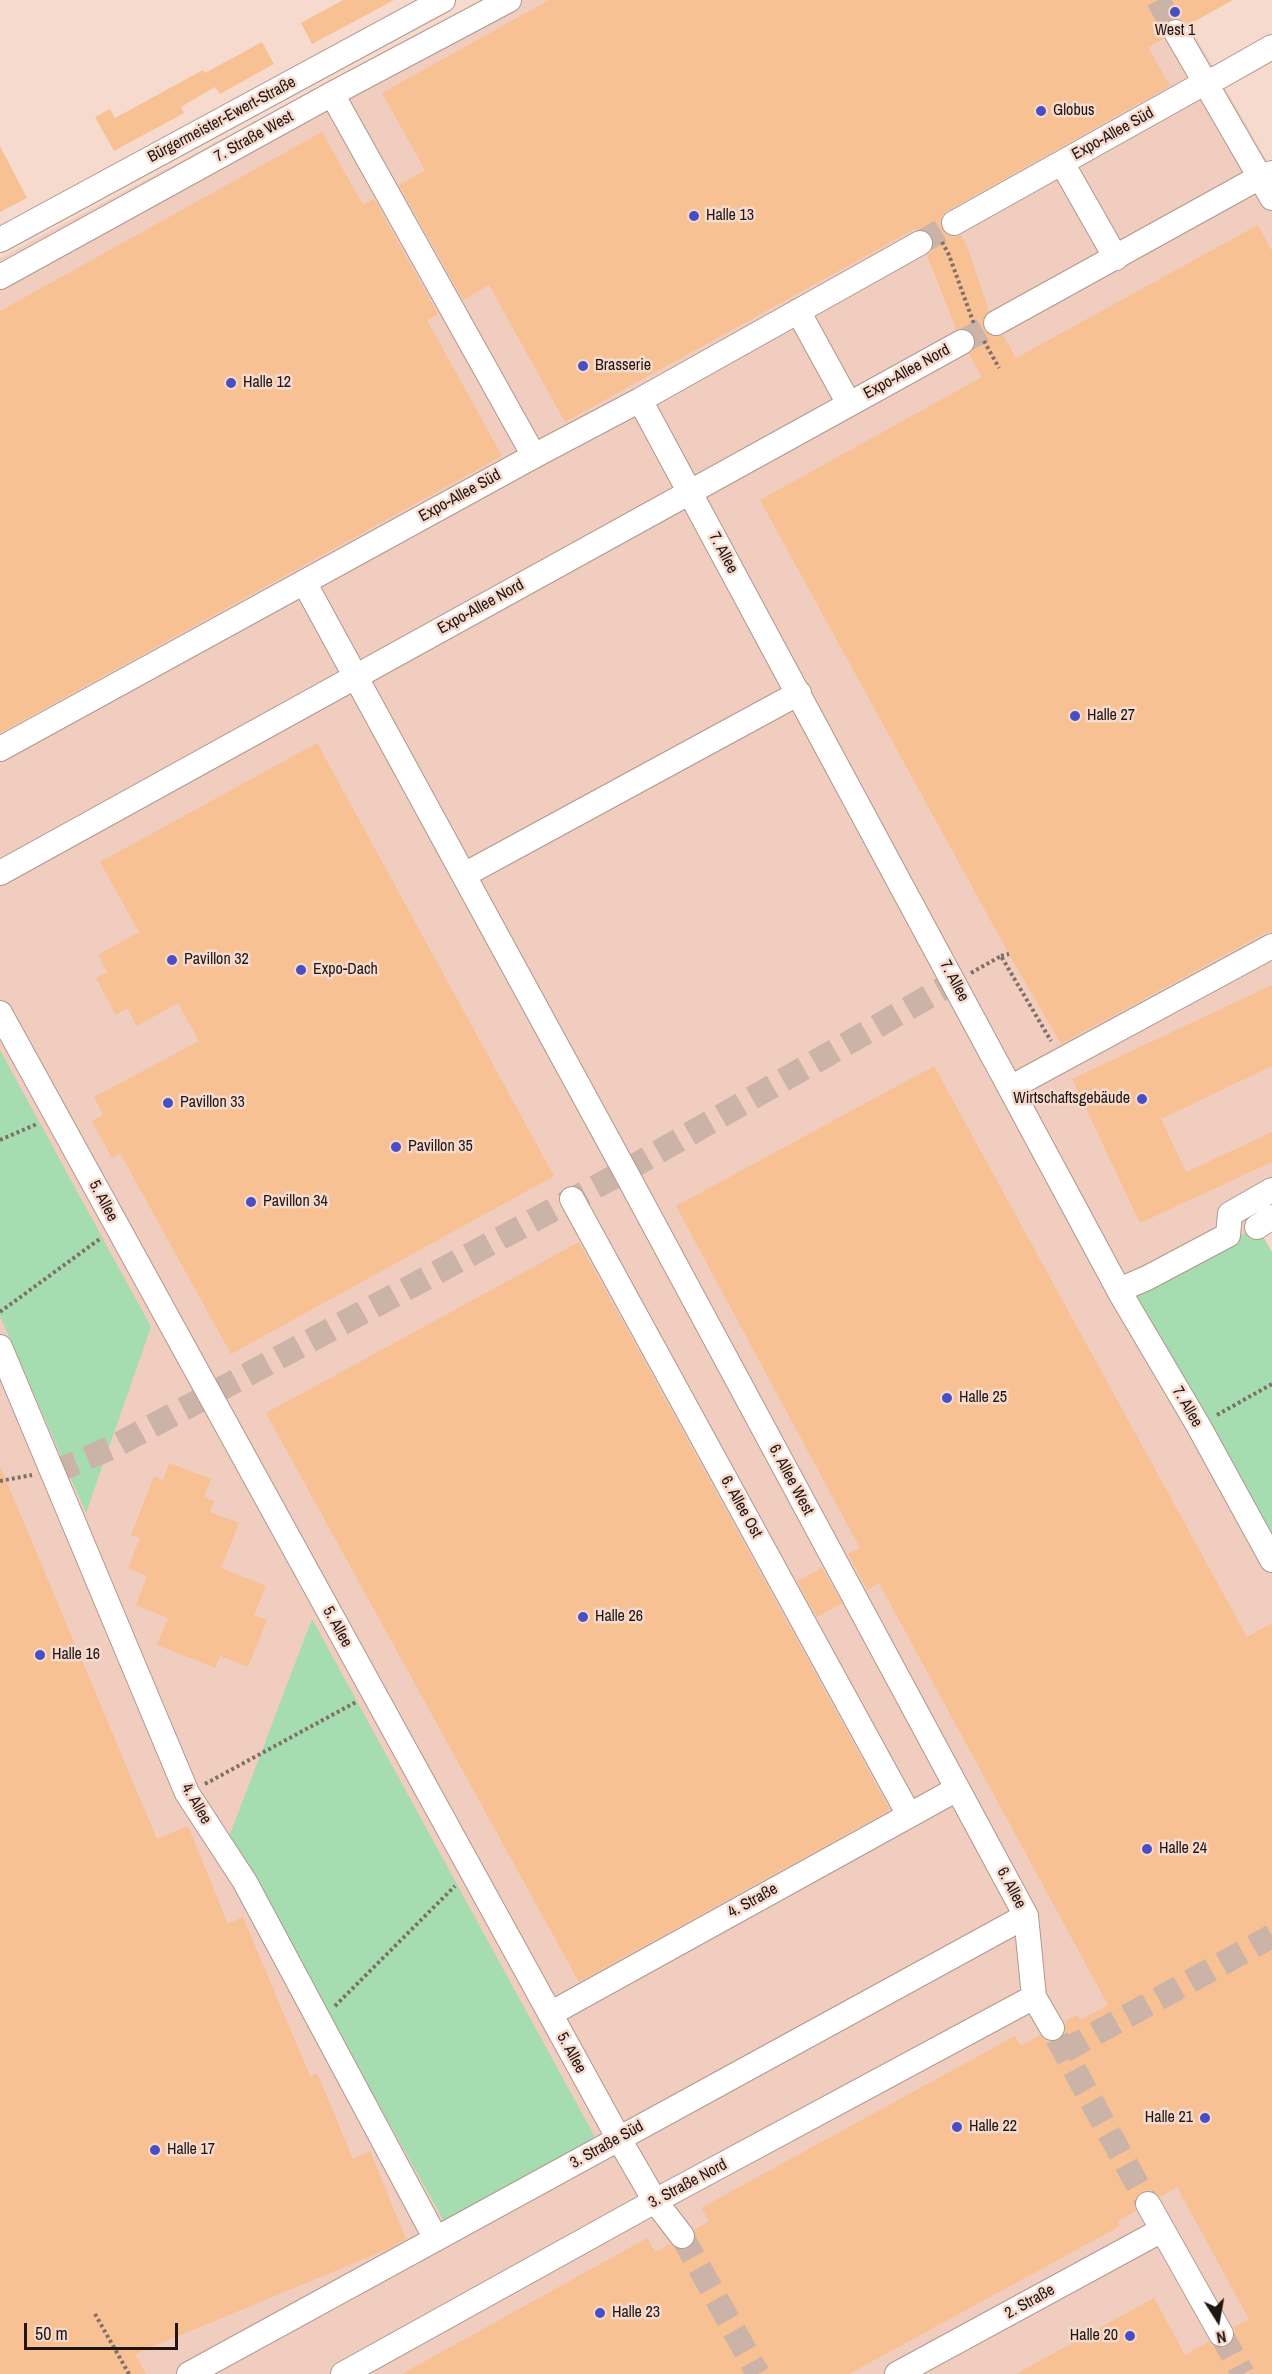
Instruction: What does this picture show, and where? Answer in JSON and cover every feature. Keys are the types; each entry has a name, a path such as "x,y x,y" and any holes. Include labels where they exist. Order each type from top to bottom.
{"street":[{"name":"Bürgermeister-Ewert-Straße","path":"0,240 443,0"},
{"name":"7. Straße West","path":"0,278 332,94 510,0"},
{"path":"996,323 1116,258 1268,183 1176,32"},
{"name":"Expo-Allee Süd","path":"0,749 640,400 1206,82 1272,48"},
{"path":"332,94 534,456"},
{"path":"1062,163 1116,258"},
{"path":"798,311 849,404"},
{"name":"Expo-Allee Nord","path":"0,873 962,342"},
{"name":"7. Allee","path":"640,400 1119,1290 1198,1425 1272,1560"},
{"name":"6. Allee West","path":"304,582 625,1171 957,1789"},
{"path":"464,875 799,693"},
{"path":"1010,1088 1272,946"},
{"name":"5. Allee","path":"0,1013 619,2139 655,2202 682,2236"},
{"path":"1119,1290 1148,1278 1227,1235 1230,1214 1272,1190"},
{"name":"6. Allee Ost","path":"572,1199 909,1815"},
{"name":"4. Allee","path":"0,1347 187,1793 245,1882 436,2239"},
{"name":"4. Straße","path":"550,2014 957,1789"},
{"name":"6. Allee","path":"957,1789 1026,1916 1034,1997 1052,2028"},
{"name":"3. Straße Süd","path":"189,2374 1026,1916"},
{"name":"3. Straße Nord","path":"343,2374 1034,1997"},
{"path":"1148,2204 1221,2334"},
{"name":"2. Straße","path":"897,2374 1162,2230"}],"path":[{"path":"937,233 949,255 970,317 999,368"},
{"path":"954,982 1001,956 1009,954"},
{"path":"1001,956 1063,1060"},
{"path":"0,1140 57,1115"},
{"path":"0,1312 116,1227"},
{"path":"1198,1425 1272,1384"},
{"path":"0,1481 54,1472"},
{"path":"187,1793 373,1693"},
{"path":"320,2022 470,1870"},
{"path":"95,2314 129,2374"}],"shaded area":[{"path":"481,0 1175,0 1272,170 1272,1206 1252,1217 1272,1252 1272,2374 0,2374 0,258"}],"green space":[{"path":"0,1050 151,1327 86,1513 0,1316"},
{"path":"1257,1227 1272,1252 1272,1560 1122,1296"},
{"path":"312,1619 595,2137 444,2221 229,1837"}],"building":[{"path":"343,0 394,0 312,44 301,23"},
{"path":"549,0 1233,0 1188,25 1184,20 1177,18 1169,19 1164,24 1163,39 1148,47 1170,86 947,211 940,223 946,235 953,237 961,235 967,246 989,311 982,322 984,330 995,337 1003,335 1016,358 1258,225 1272,251 1272,932 1265,933 1061,1044 1009,954 760,500 982,377 969,354 974,349 975,336 969,330 956,329 927,255 932,251 934,244 933,237 928,231 913,230 565,422 489,285 463,300 399,185 425,170 382,93"},
{"path":"262,42 274,64 220,94 215,87 181,107 184,113 114,151 95,117 110,109 115,118 203,70 205,73"},
{"name":"Halle 12","path":"322,132 363,205 374,199 438,314 427,320 502,456 0,733 0,311"},
{"path":"0,146 27,198 0,212"},
{"name":"Expo-Dach","path":"317,743 554,1176 231,1354 120,1153 112,1158 92,1121 103,1115 94,1097 199,1041 178,1003 137,1026 127,1008 116,1015 96,978 107,972 98,955 139,932 100,862"},
{"name":"Wirtschaftsgebäude","path":"1272,985 1272,1066 1161,1119 1186,1172 1272,1132 1272,1162 1140,1223 1072,1079"},
{"path":"934,1066 1247,1637 1272,1623 1272,2374 1016,2374 1154,2298 1185,2355 1209,2341 1220,2348 1227,2347 1233,2342 1234,2327 1249,2319 1177,2187 1160,2197 1156,2192 1149,2190 1141,2192 1134,2203 1136,2211 1117,2221 1120,2226 849,2374 402,2374 647,2238 655,2252 670,2244 677,2249 690,2248 695,2241 694,2230 709,2221 701,2208 1015,2036 1021,2046 1040,2035 1045,2041 1059,2041 1065,2035 1065,2021 1077,2015 1080,2020 1108,2005 879,1583 867,1590 848,1554 860,1548 676,1206"},
{"name":"Halle 26","path":"579,1242 890,1810 579,1982 266,1413"},
{"path":"169,1463 211,1479 204,1497 214,1501 210,1512 239,1523 221,1568 266,1586 254,1615 267,1620 248,1667 220,1656 215,1668 157,1645 168,1618 136,1605 147,1576 128,1568 140,1538 131,1535 154,1476 163,1480"},
{"name":"Halle 17","path":"0,1466 157,1839 188,1826 228,1924 243,1917 310,2076 317,2073 353,2159 370,2151 406,2239 388,2249 135,2354 146,2374 0,2374"},
{"path":"822,1568 842,1603 817,1617 797,1581"}],"tunnel":[{"path":"1158,0 1176,32"},
{"path":"920,243 954,223"},
{"path":"962,342 996,323"},
{"path":"54,1472 113,1447 625,1171 954,982"},
{"path":"1064,2051 1272,1936"},
{"path":"1057,2038 1148,2204"},
{"path":"682,2236 758,2374"},
{"path":"1221,2334 1243,2374"}],"place":[{"name":"West 1","path":"1175,12"},
{"name":"Globus","path":"1041,111"},
{"name":"Halle 13","path":"694,216"},
{"name":"Brasserie","path":"583,366"},
{"name":"Halle 12","path":"231,383"},
{"name":"Halle 27","path":"1075,716"},
{"name":"Pavillon 32","path":"172,960"},
{"name":"Expo-Dach","path":"301,970"},
{"name":"Wirtschaftsgebäude","path":"1142,1099"},
{"name":"Pavillon 33","path":"168,1103"},
{"name":"Pavillon 35","path":"396,1147"},
{"name":"Pavillon 34","path":"251,1202"},
{"name":"Halle 25","path":"947,1398"},
{"name":"Halle 26","path":"583,1617"},
{"name":"Halle 16","path":"40,1655"},
{"name":"Halle 24","path":"1147,1849"},
{"name":"Halle 21","path":"1205,2118"},
{"name":"Halle 22","path":"957,2127"},
{"name":"Halle 17","path":"155,2150"},
{"name":"Halle 23","path":"600,2313"},
{"name":"Halle 20","path":"1130,2336"}]}
